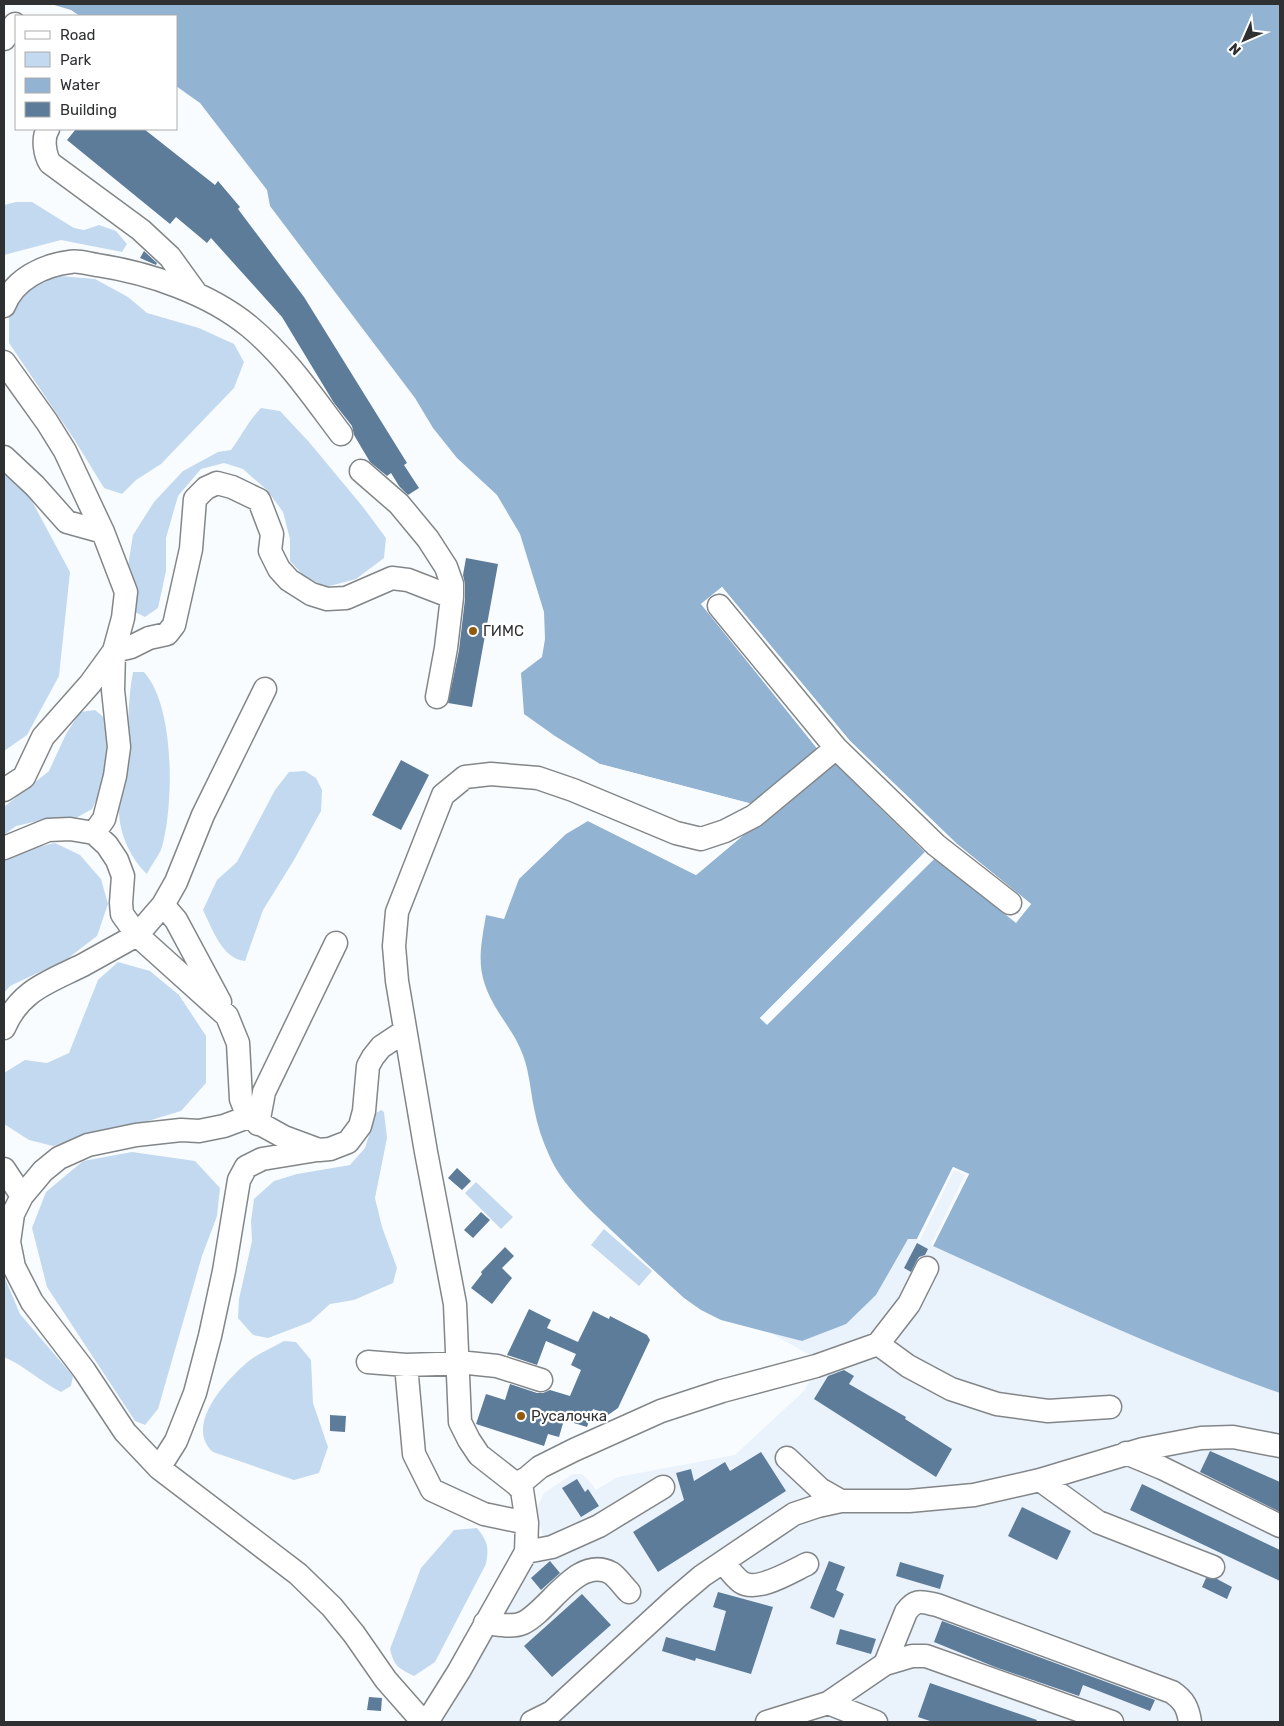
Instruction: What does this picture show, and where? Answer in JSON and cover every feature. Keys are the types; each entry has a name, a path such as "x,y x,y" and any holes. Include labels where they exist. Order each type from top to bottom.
{"street":[{"path":"47,130 46,156 50,163 141,230 170,257 196,293"},
{"path":"4,306 20,284 39,270 72,261 122,269 196,293 217,304 249,326 282,356 341,434"},
{"path":"4,362 47,422 65,451 103,532 126,592 123,618 114,650 113,690 119,747 115,776 104,819 94,833"},
{"path":"4,457 35,486 67,522 103,532"},
{"path":"361,471 399,504 428,539 446,567 452,584 446,648 437,697"},
{"path":"4,790 24,777 42,737 90,684 114,650 131,647 149,638 167,634 174,625 191,549 195,499 206,488 217,483 232,486 259,500 272,534 270,550 279,570 289,580 311,594 327,599 346,598 392,578 408,580 452,597"},
{"path":"719,606 836,748 936,845 1010,903"},
{"path":"4,1028 8,1017 22,999 39,986 91,961 137,935 163,905 176,882 203,815 264,689"},
{"path":"427,1722 459,1671 526,1552 527,1523 522,1490 479,1455 460,1422 459,1362 455,1304 426,1152 397,981 394,946 397,912 443,795 465,777 491,774 538,778 573,790 676,833 701,838 724,831 754,816 836,748"},
{"path":"4,848 48,830 70,829 94,833 107,845 117,860 123,876 122,914 137,935 228,1016"},
{"path":"163,905 176,920 228,1016 238,1043 240,1099 253,1120 284,1137 319,1150"},
{"path":"253,1120 264,1092 336,943"},
{"path":"159,1468 176,1440 195,1393 210,1336 227,1253 238,1180 246,1167 262,1160 319,1150 330,1150 348,1142 360,1126 364,1111 368,1066 381,1047 405,1031"},
{"path":"253,1120 199,1131 182,1130 136,1135 88,1145 59,1158 43,1171 22,1196 13,1214 9,1242 14,1267 32,1302 84,1370 125,1432 159,1468 298,1574 325,1600 354,1634 386,1680 423,1722"},
{"path":"4,1169 22,1196"},
{"path":"516,1484 540,1467 661,1411 722,1391 816,1366 878,1344 909,1304 927,1268"},
{"path":"878,1344 908,1366 951,1389 997,1404 1048,1411 1110,1407"},
{"path":"368,1362 406,1365 459,1362 497,1366 541,1380"},
{"path":"406,1365 414,1454 432,1490 484,1514 527,1523"},
{"path":"532,1722 552,1712 702,1576 794,1514 841,1501 909,1501 974,1496 1040,1480 1126,1453 1201,1438 1233,1437 1280,1446"},
{"path":"1126,1453 1162,1468 1280,1526"},
{"path":"787,1458 820,1489 841,1501"},
{"path":"1040,1480 1098,1522 1213,1567"},
{"path":"526,1552 552,1547 598,1526 663,1486"},
{"path":"722,1562 742,1583 753,1586 764,1584 808,1564"},
{"path":"485,1623 513,1626 524,1622 578,1574 594,1569 611,1574 629,1592"},
{"path":"885,1664 910,1606 915,1602 929,1603 1172,1692 1181,1698 1186,1705 1190,1722"},
{"path":"768,1722 828,1703 885,1664 912,1656 926,1656 1076,1716 1112,1722"},
{"path":"828,1703 876,1722"}],"shaded area":[{"path":"953,1167 969,1174 1102,1322 1247,1382 1280,1393 1280,1722 437,1722 544,1539 536,1510 544,1493 573,1474 582,1474 596,1490 618,1477 735,1455 805,1390 816,1366 817,1359 769,1332 802,1341 846,1323 876,1295"}],"green space":[{"path":"16,202 32,202 74,228 84,230 99,225 116,231 127,244 122,252 61,240 4,255 4,205"},
{"path":"49,275 95,279 128,297 147,313 199,328 234,344 244,362 234,388 161,464 136,480 122,494 104,488 74,439 9,343 9,313 21,294"},
{"path":"261,408 280,411 309,442 363,507 386,538 384,558 356,579 326,587 304,576 290,561 290,539 283,512 267,490 243,469 224,463 201,469 178,496 166,538 166,571 158,608 145,617 135,612 127,572 133,535 154,502 183,471 218,452 231,450"},
{"path":"4,449 70,572 59,676 27,735 4,751"},
{"path":"133,672 144,672 154,688 162,708 169,756 170,782 166,829 161,850 147,874 127,846 119,813 120,794 126,763"},
{"path":"95,710 106,719 107,745 104,783 92,809 76,818 38,821 16,826 4,835 4,807 49,771 66,734 80,712"},
{"path":"305,771 316,778 322,790 321,811 263,910 245,961 237,959 230,955 219,942 203,910 217,880 237,862 275,790 289,772"},
{"path":"55,843 80,855 101,879 108,904 97,936 67,959 10,986 4,993 4,855"},
{"path":"118,962 150,971 179,995 206,1036 206,1083 181,1111 115,1131 53,1146 29,1140 4,1124 4,1073 25,1060 47,1063 69,1053 98,980"},
{"path":"381,1110 384,1112 387,1138 375,1198 382,1227 397,1268 393,1283 354,1300 330,1304 310,1322 268,1338 253,1335 238,1318 239,1299 252,1241 251,1221 254,1199 274,1181 297,1174 350,1165 365,1148 376,1113"},
{"path":"132,1152 195,1161 220,1188 217,1216 202,1256 158,1409 145,1425 135,1421 47,1287 32,1228 46,1192 83,1161"},
{"path":"476,1182 513,1217 501,1229 465,1193"},
{"path":"604,1229 652,1271 639,1286 591,1245"},
{"path":"4,1276 20,1314 73,1376 71,1386 61,1392 4,1357"},
{"path":"284,1341 296,1342 311,1360 313,1403 328,1447 319,1473 294,1480 213,1452 205,1441 203,1429 212,1403 231,1378 250,1360"},
{"path":"477,1528 487,1545 486,1564 435,1662 414,1676 398,1666 393,1659 390,1649 421,1568 454,1530"}],"water":[{"path":"51,4 1280,4 1280,1393 1149,1342 1062,1305 933,1246 969,1174 953,1167 917,1239 908,1239 876,1295 846,1324 802,1341 721,1320 701,1310 684,1298 576,1196 554,1166 546,1149 534,1108 523,1055 516,1039 491,1000 482,976 481,965 486,915 504,919 519,879 566,834 588,821 696,875 832,760 925,852 760,1018 767,1024 935,858 1016,922 1031,904 957,844 850,741 722,587 701,604 820,752 756,805 600,764 524,714 521,673 542,657 545,639 544,612 520,534 497,495 457,458 433,428 415,398 270,206 267,190 200,103 178,87 178,15 78,15 71,10"}],"pier":[{"path":"722,587 850,741 957,844 1031,904 1016,923 935,858 767,1025 760,1018 925,852 832,761 696,875 588,821 588,818 696,872 832,758 928,852 764,1018 767,1021 934,856 937,856 1015,919 1028,904 955,846 848,743 721,590 704,604 822,750 820,752 701,604"},
{"path":"812,758 756,807 599,766 600,764 756,805"},
{"path":"953,1167 969,1174 933,1246 931,1245 965,1175 954,1170 920,1240 917,1239"}],"building":[{"path":"75,130 145,130 215,185 218,181 240,207 238,209 304,297 407,463 404,465 419,488 408,495 399,486 391,473 387,476 370,462 354,435 352,426 334,403 282,317 211,238 207,243 176,217 170,224 67,140"},
{"path":"144,251 157,263 156,265 140,258"},
{"path":"466,558 498,564 472,707 448,703 459,650 465,599 463,575"},
{"path":"401,760 429,775 401,830 372,815"},
{"path":"457,1168 471,1181 462,1190 448,1178"},
{"path":"481,1212 490,1220 473,1238 464,1230"},
{"path":"917,1243 928,1249 925,1255 919,1257 911,1272 904,1268"},
{"path":"505,1247 514,1256 502,1268 512,1278 492,1304 471,1288 482,1274 481,1272"},
{"path":"529,1309 551,1320 547,1328 578,1342 593,1311 609,1319 610,1316 647,1335 650,1340 618,1408 608,1415 593,1409 587,1427 564,1420 559,1437 548,1434 544,1446 476,1424 486,1394 505,1400 510,1384 537,1393 550,1390 570,1396 581,1370 571,1365 576,1354 546,1341 537,1365 507,1355"},
{"path":"844,1370 854,1376 849,1384 906,1417 905,1419 952,1449 936,1477 814,1399 828,1376"},
{"path":"330,1415 346,1416 345,1432 330,1431"},
{"path":"1210,1451 1280,1482 1280,1512 1200,1472"},
{"path":"761,1452 786,1491 658,1572 633,1532 684,1500 676,1473 691,1469 694,1481 725,1462 730,1471"},
{"path":"577,1479 585,1492 588,1489 599,1506 581,1517 562,1488"},
{"path":"1142,1484 1280,1550 1280,1581 1130,1510"},
{"path":"1022,1507 1071,1531 1057,1560 1008,1536"},
{"path":"550,1561 560,1573 541,1590 531,1578"},
{"path":"829,1561 845,1567 836,1590 844,1594 834,1618 810,1608"},
{"path":"900,1562 944,1575 940,1589 896,1576"},
{"path":"1206,1578 1217,1579 1232,1587 1227,1599 1202,1587"},
{"path":"718,1592 773,1607 751,1674 696,1658 695,1661 662,1651 666,1637 715,1651 726,1611 713,1607"},
{"path":"582,1594 611,1625 552,1677 524,1646"},
{"path":"942,1621 1155,1700 1150,1711 1083,1685 1079,1696 995,1667 934,1642"},
{"path":"840,1629 876,1639 871,1654 836,1644"},
{"path":"930,1683 1037,1720 1036,1722 933,1722 918,1717"},
{"path":"369,1697 382,1698 381,1711 367,1710"}],"place":[{"name":"ГИМС","path":"473,631"},
{"name":"Русалочка","path":"521,1416"}]}
